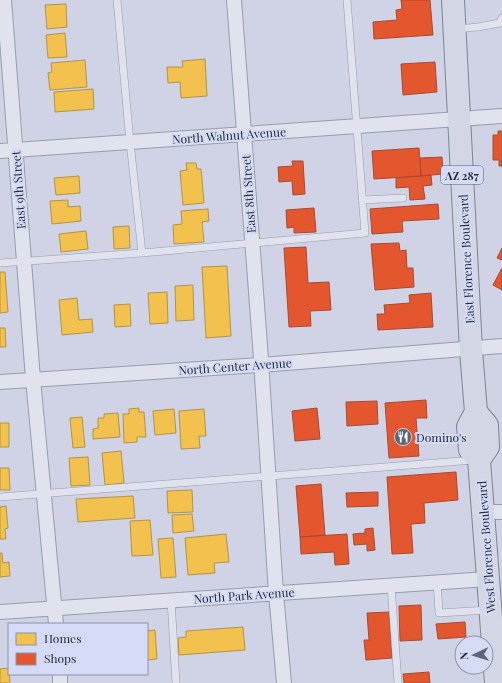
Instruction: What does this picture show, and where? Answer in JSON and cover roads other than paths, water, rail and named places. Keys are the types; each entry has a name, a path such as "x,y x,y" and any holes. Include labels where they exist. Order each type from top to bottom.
{"main road":[{"name":"East Florence Boulevard","path":"452,0 471,350"},
{"name":"West Florence Boulevard","path":"471,350 476,412 468,427 470,450 479,460 492,512 488,579 496,683"}],"street":[{"name":"East 9th Street","path":"4,0 32,379 56,623"},
{"name":"East 8th Street","path":"234,0 276,593 284,683"},
{"name":"North Walnut Avenue","path":"0,151 502,116"},
{"name":"North Center Avenue","path":"0,382 471,350 502,346"},
{"name":"North Park Avenue","path":"0,612 488,579"}],"lane":[{"path":"117,0 142,253"},
{"path":"0,263 142,253 365,233 347,0"},
{"path":"454,29 500,23 502,18"},
{"path":"362,200 402,198"},
{"path":"0,497 479,460"},
{"path":"437,582 439,613 490,610"},
{"path":"391,585 398,683"},
{"path":"171,600 176,683"}],"place":[{"name":"Domino's","path":"403,437"}]}
